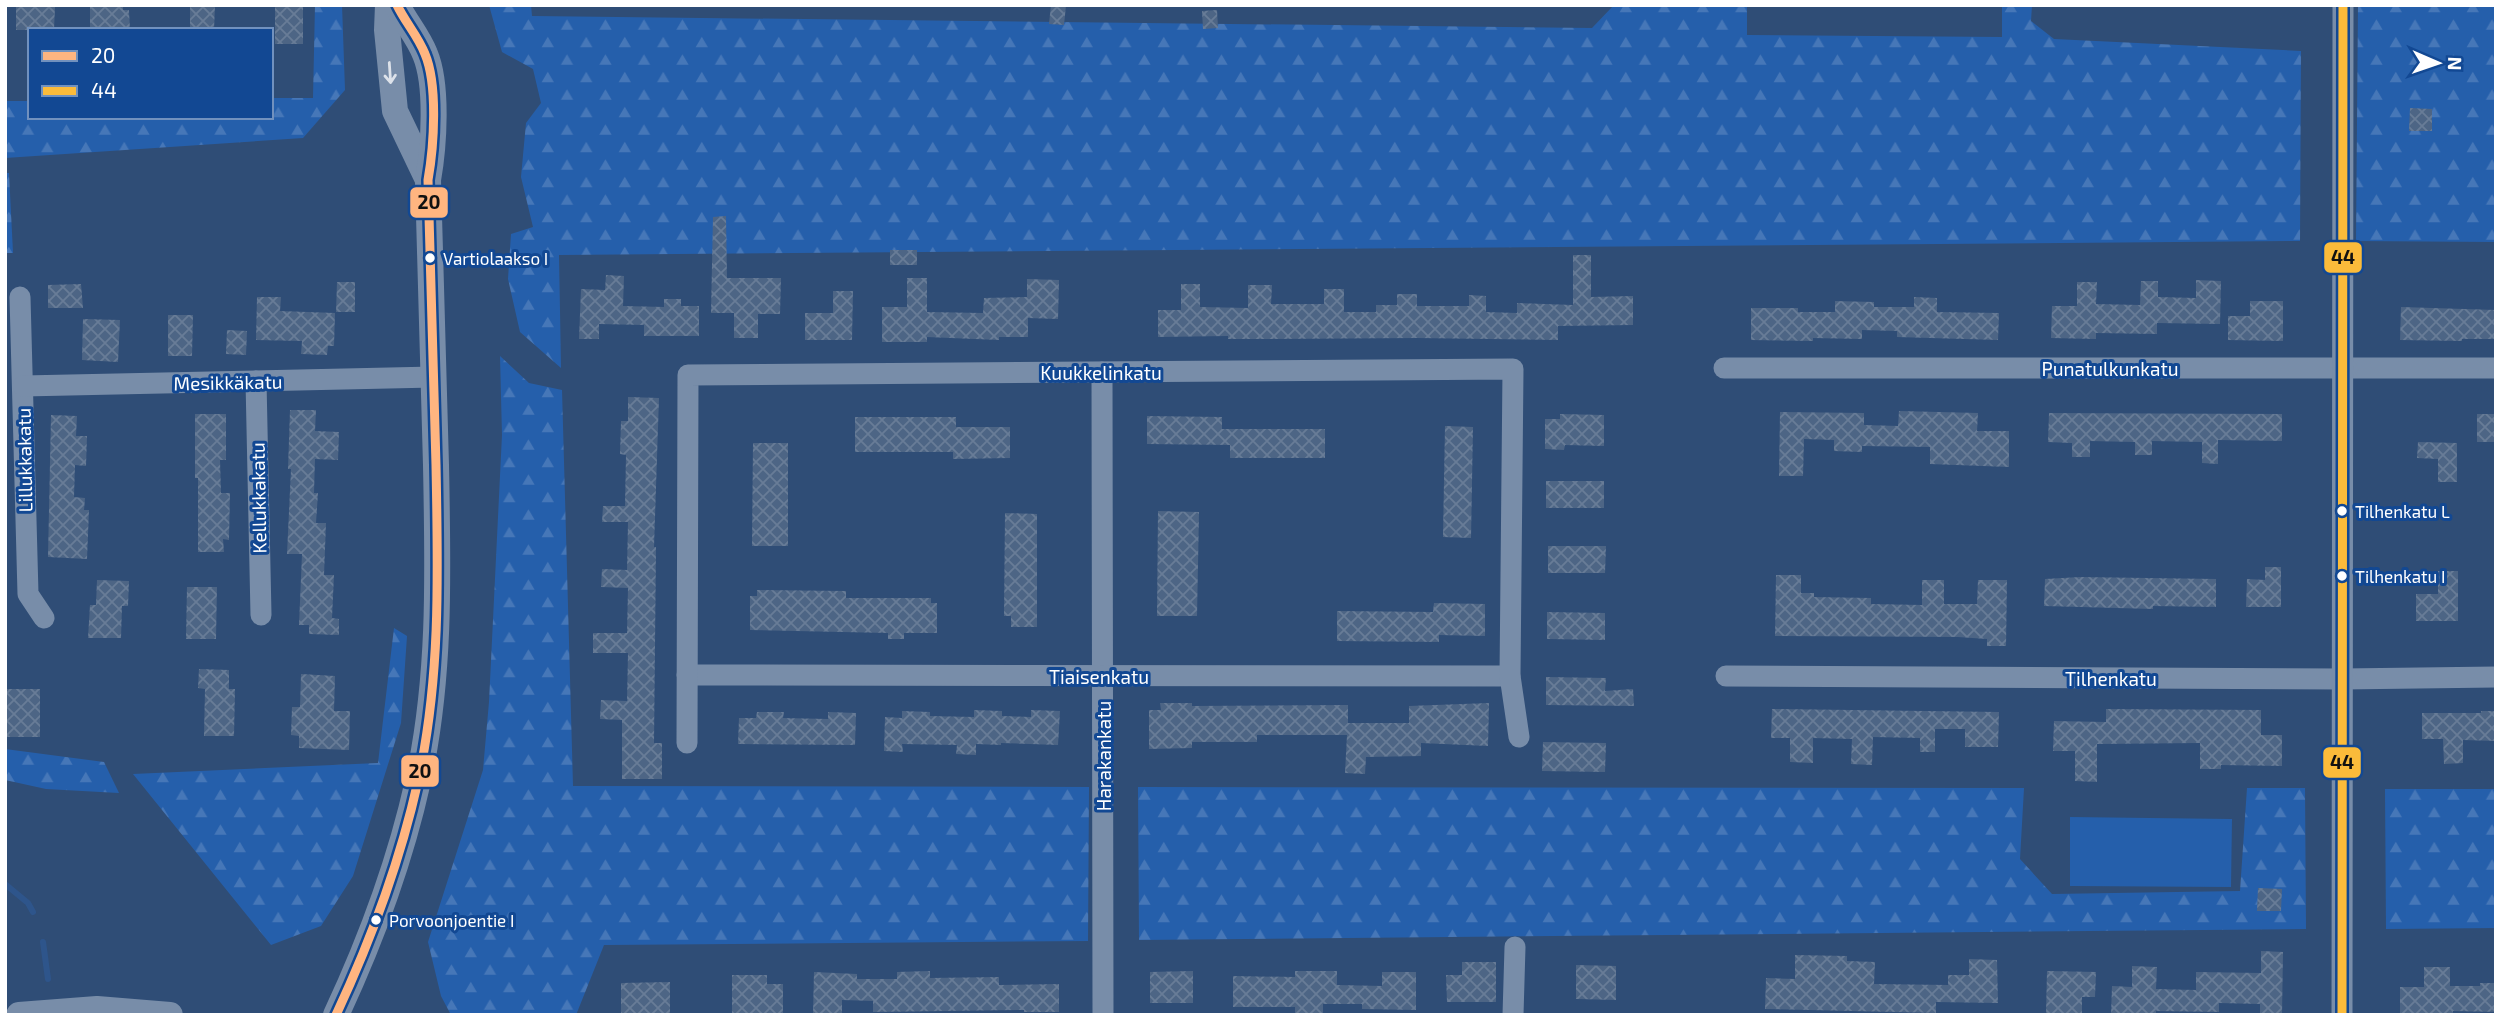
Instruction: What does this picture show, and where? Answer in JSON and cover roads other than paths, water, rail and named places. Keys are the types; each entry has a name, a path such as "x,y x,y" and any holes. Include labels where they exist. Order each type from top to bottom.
{"street":[{"path":"388,5 387,30 395,111 428,180"},
{"path":"336,1015 373,930 397,864 418,780 431,704 437,640 439,571 428,180 433,150 430,73 425,53 397,5"},
{"path":"2342,1015 2343,5"},
{"name":"Lillukkakatu","path":"20,297 27,594 44,618"},
{"name":"Punatulkunkatu","path":"1724,368 2496,368"},
{"name":"Kuukkelinkatu","path":"687,675 688,375 1513,369 1510,676"},
{"name":"Harakankatu","path":"1102,372 1103,1015"},
{"name":"Mesikkäkatu","path":"23,386 434,377"},
{"name":"Kellukkakatu","path":"256,381 261,615"},
{"path":"687,675 687,743"},
{"name":"Tiaisenkatu","path":"687,675 1510,676"},
{"path":"1510,676 1520,737"},
{"name":"Tilhenkatu","path":"1726,676 2342,679 2496,677"},
{"path":"1513,1015 1515,947"},
{"path":"19,1015 97,1009 170,1015"}],"waterway":[{"path":"5,884 28,903 33,912"},
{"path":"43,942 48,979"}],"place":[{"name":"Vartiolaakso I","path":"430,258"},
{"name":"Tilhenkatu L","path":"2342,511"},
{"name":"Tilhenkatu I","path":"2342,576"},
{"name":"Porvoonjoentie I","path":"376,920"}]}
